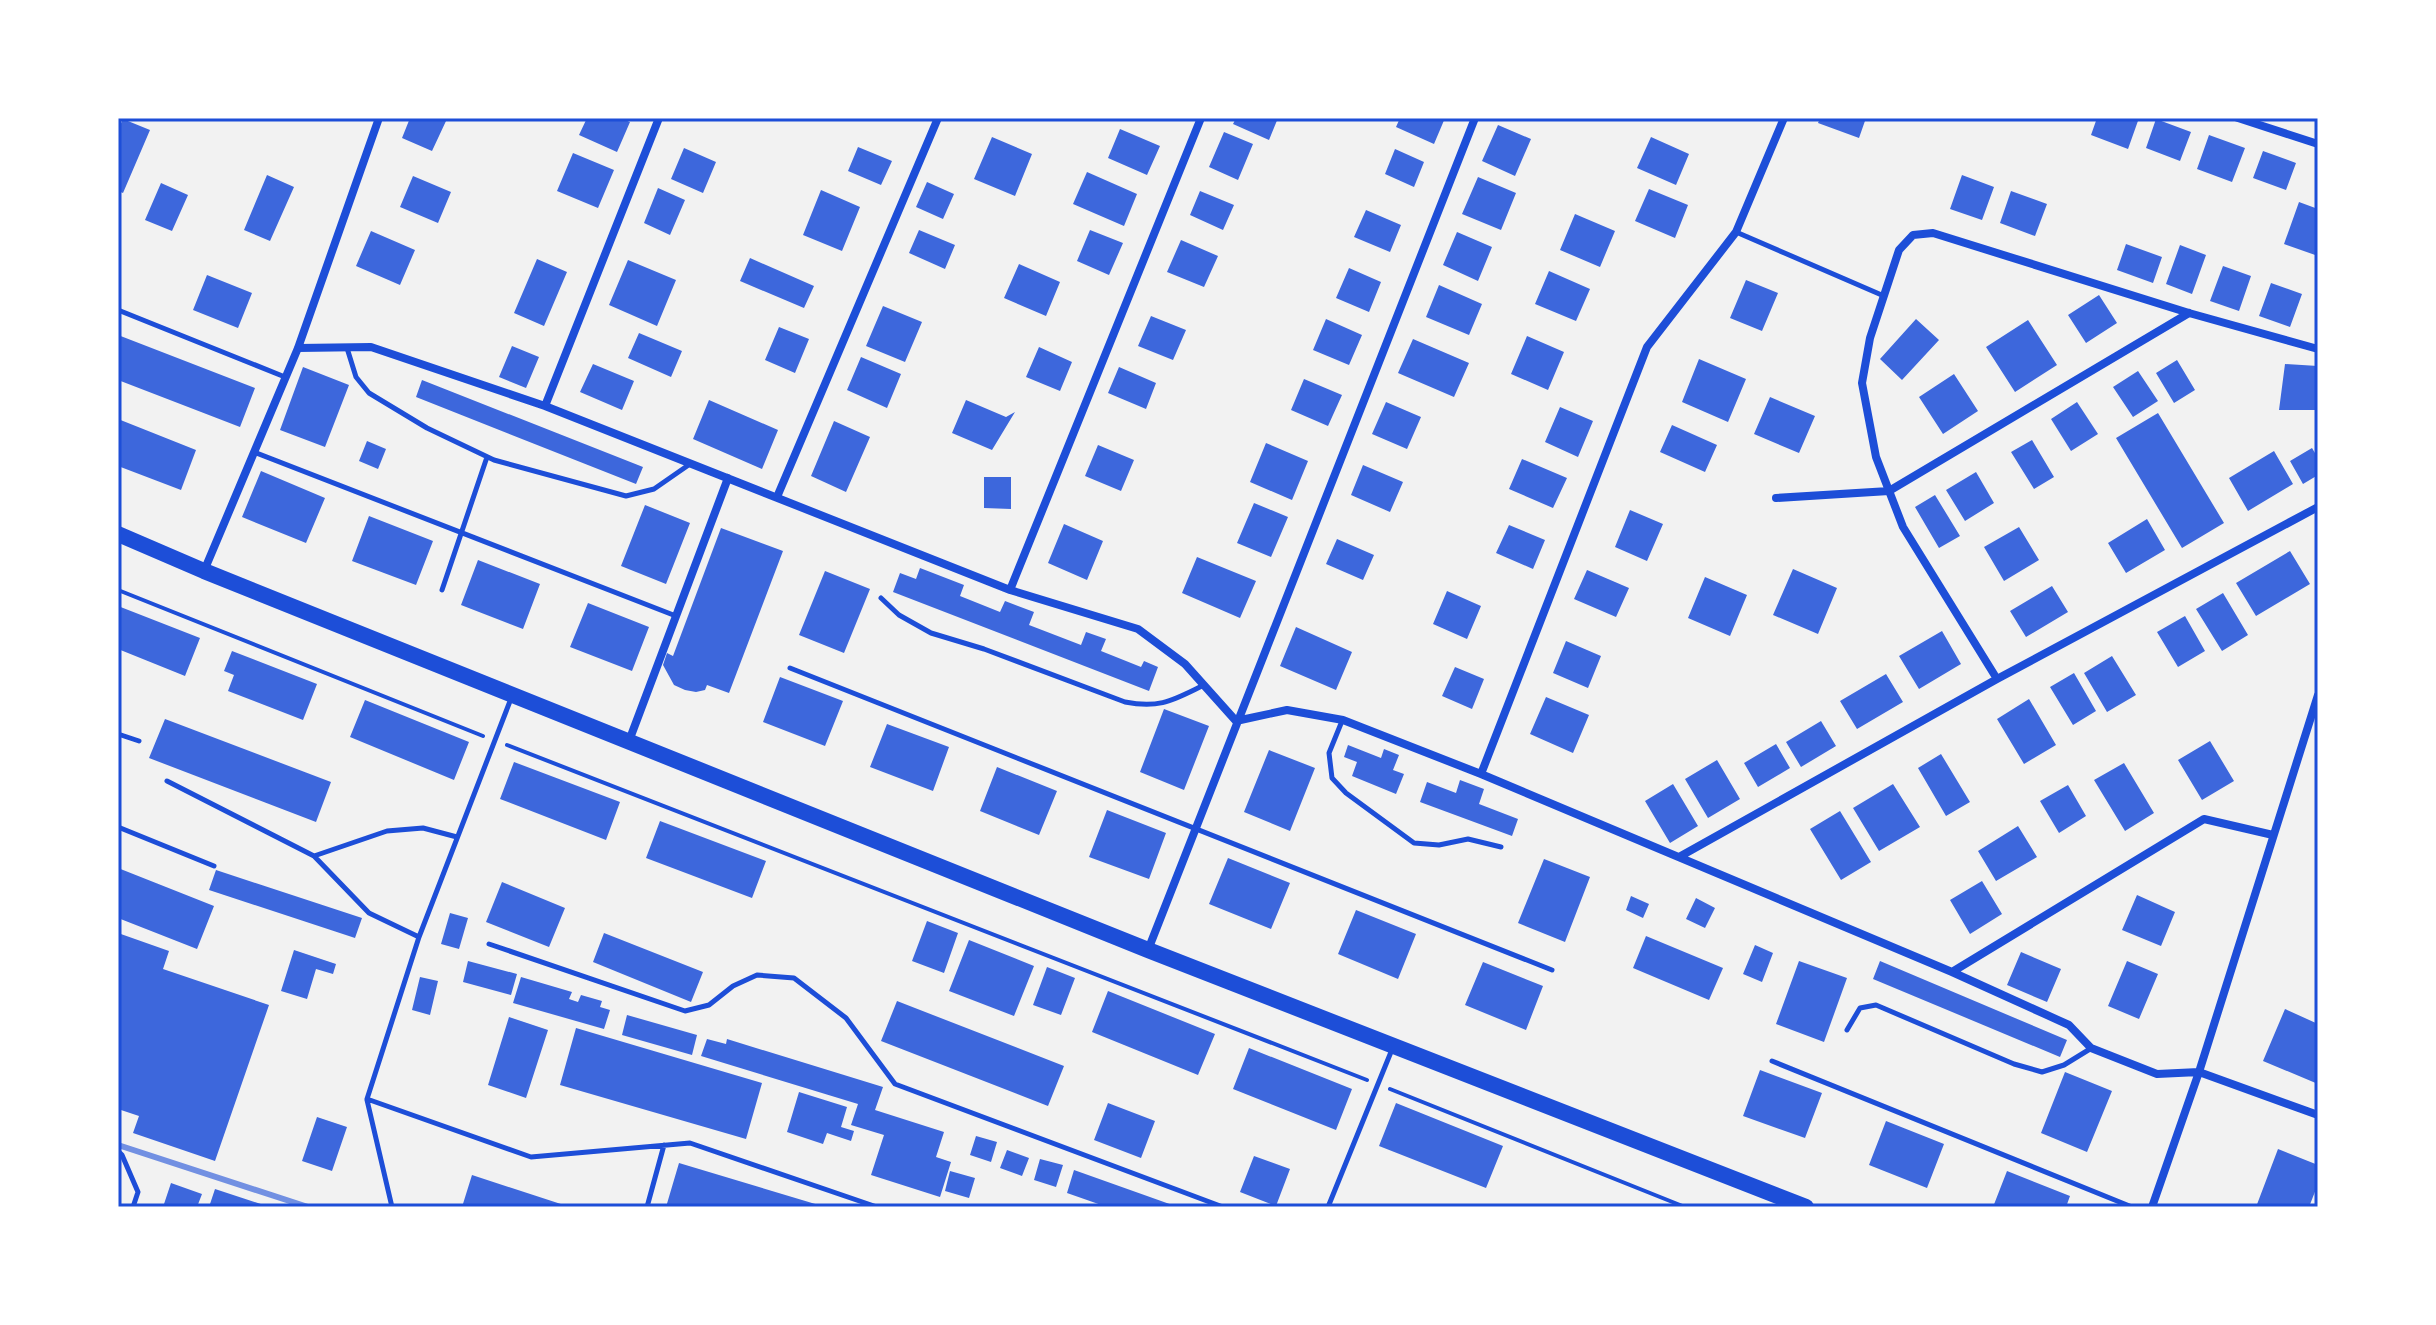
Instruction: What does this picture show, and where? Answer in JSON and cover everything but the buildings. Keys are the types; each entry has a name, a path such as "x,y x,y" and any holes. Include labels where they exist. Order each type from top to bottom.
{"main road":[{"path":"118,534 1148,950 1806,1207"}],"street":[{"path":"204,571 298,348 379,118"},
{"path":"545,406 659,118"},
{"path":"777,497 938,118"},
{"path":"1010,590 1201,118"},
{"path":"1148,950 1475,118"},
{"path":"1481,774 1647,347 1736,232 1784,118"},
{"path":"2238,118 2318,144"},
{"path":"1997,679 1903,527 1876,457 1862,383 1870,338 1899,250 1913,235 1933,233 2189,313 2318,349"},
{"path":"1776,498 1889,491 2189,313"},
{"path":"298,348 371,347 545,406 1010,590 1138,629 1185,664 1236,721"},
{"path":"629,741 728,478"},
{"path":"1679,857 1997,679 2318,507"},
{"path":"2152,1207 2199,1072 2318,695"},
{"path":"1236,721 1287,710 1343,720 1481,774 1952,972 2069,1025 2091,1048 2157,1074 2199,1072 2318,1115"},
{"path":"1952,972 2204,819 2273,835"}],"lane":[{"path":"1736,232 1885,296"},
{"path":"118,310 285,377"},
{"path":"347,348 356,377 369,393 427,428 487,457 626,496 654,489 691,464"},
{"path":"254,452 676,616"},
{"path":"442,590 487,457"},
{"path":"881,598 899,615 931,633 984,649 1125,702 1147,706 1173,700 1204,685"},
{"path":"790,668 1552,970"},
{"path":"392,1207 367,1099 419,937 513,696"},
{"path":"1343,720 1329,753 1332,778 1346,793 1414,843 1439,845 1468,839 1501,847"},
{"path":"118,734 139,741"},
{"path":"167,781 314,856 369,913 419,937"},
{"path":"118,827 214,866"},
{"path":"314,856 387,831 423,828 457,837"},
{"path":"489,944 685,1011 709,1005 733,986 757,975 794,978 846,1018 895,1084 1223,1207"},
{"path":"1847,1030 1860,1008 1876,1005 2014,1064 2042,1072 2064,1065 2091,1048"},
{"path":"1328,1207 1393,1046"},
{"path":"1772,1061 2132,1207"},
{"path":"367,1099 531,1157 690,1143 877,1207"},
{"path":"647,1207 664,1145"},
{"path":"118,1151 138,1192 133,1207"}],"path":[{"path":"118,590 1685,1207"}],"railway":[{"path":"118,1145 308,1207"}]}
